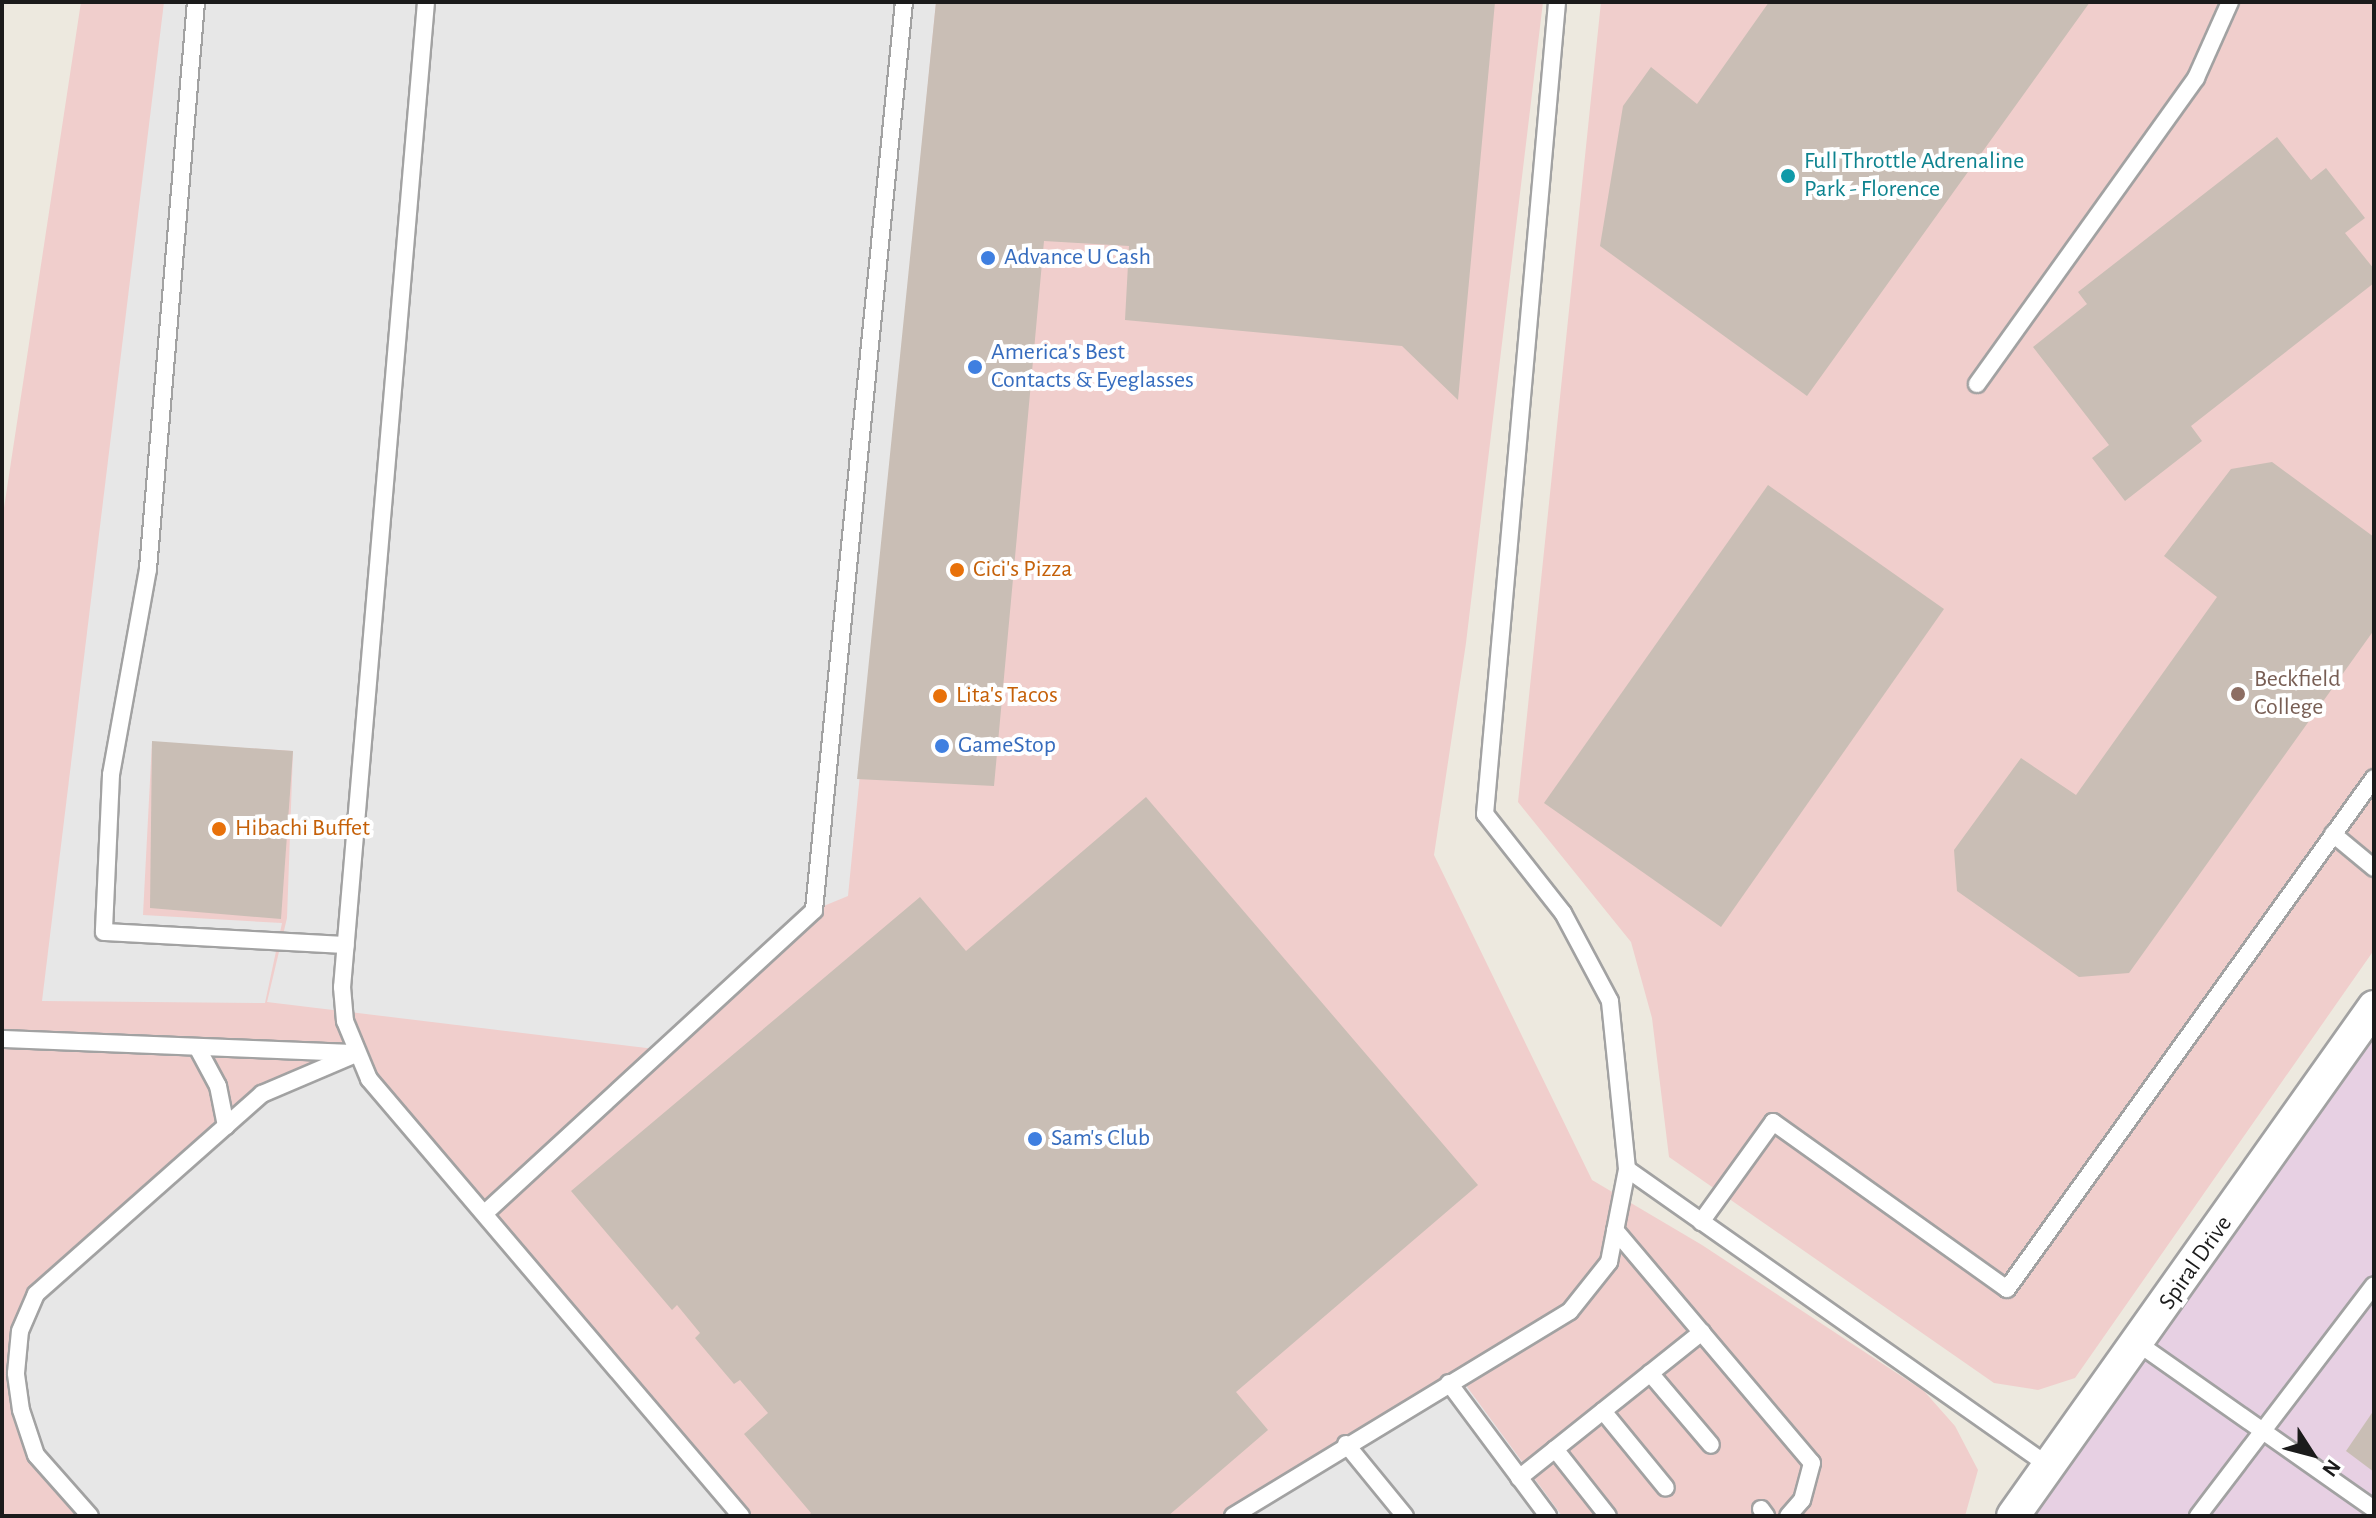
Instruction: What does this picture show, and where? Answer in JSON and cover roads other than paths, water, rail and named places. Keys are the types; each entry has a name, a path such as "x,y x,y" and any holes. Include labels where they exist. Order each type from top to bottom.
{"street":[{"name":"Spiral Drive","path":"2013,1516 2139,1344 2374,1007"}],"lane":[{"path":"196,2 148,569 111,775 104,932 346,945"},
{"path":"426,2 346,945 345,1021 356,1054 369,1079 741,1516"},
{"path":"485,1213 814,910 904,2"},
{"path":"1233,1516 1346,1444 1570,1311 1609,1262 1627,1169 1610,1001 1563,913 1485,814 1557,2"},
{"path":"1977,384 2196,78 2230,2"},
{"path":"1701,1222 1773,1122 2007,1289 2374,778"},
{"path":"2333,834 2374,868"},
{"path":"2,1039 356,1054"},
{"path":"197,1047 218,1086 226,1126"},
{"path":"90,1516 36,1455 16,1373 20,1331 36,1294 262,1094 356,1054"},
{"path":"1627,1169 2049,1466"},
{"path":"1615,1230 1812,1463 1802,1500 1788,1516"},
{"path":"2198,1516 2266,1432 2374,1285"},
{"path":"1519,1478 1702,1332"},
{"path":"2139,1344 2374,1509"},
{"path":"1650,1373 1711,1445"},
{"path":"1449,1383 1548,1516"},
{"path":"1603,1411 1666,1488"},
{"path":"1346,1444 1405,1516"},
{"path":"1555,1449 1608,1516"}],"place":[{"name":"Full Throttle Adrenaline Park - Florence","path":"1788,176"},
{"name":"Advance U Cash","path":"988,258"},
{"name":"America's Best Contacts & Eyeglasses","path":"975,367"},
{"name":"Cici's Pizza","path":"957,570"},
{"name":"Beckfield College","path":"2238,694"},
{"name":"Lita's Tacos","path":"940,696"},
{"name":"GameStop","path":"942,746"},
{"name":"Hibachi Buffet","path":"219,829"},
{"name":"Sam's Club","path":"1035,1139"}]}
